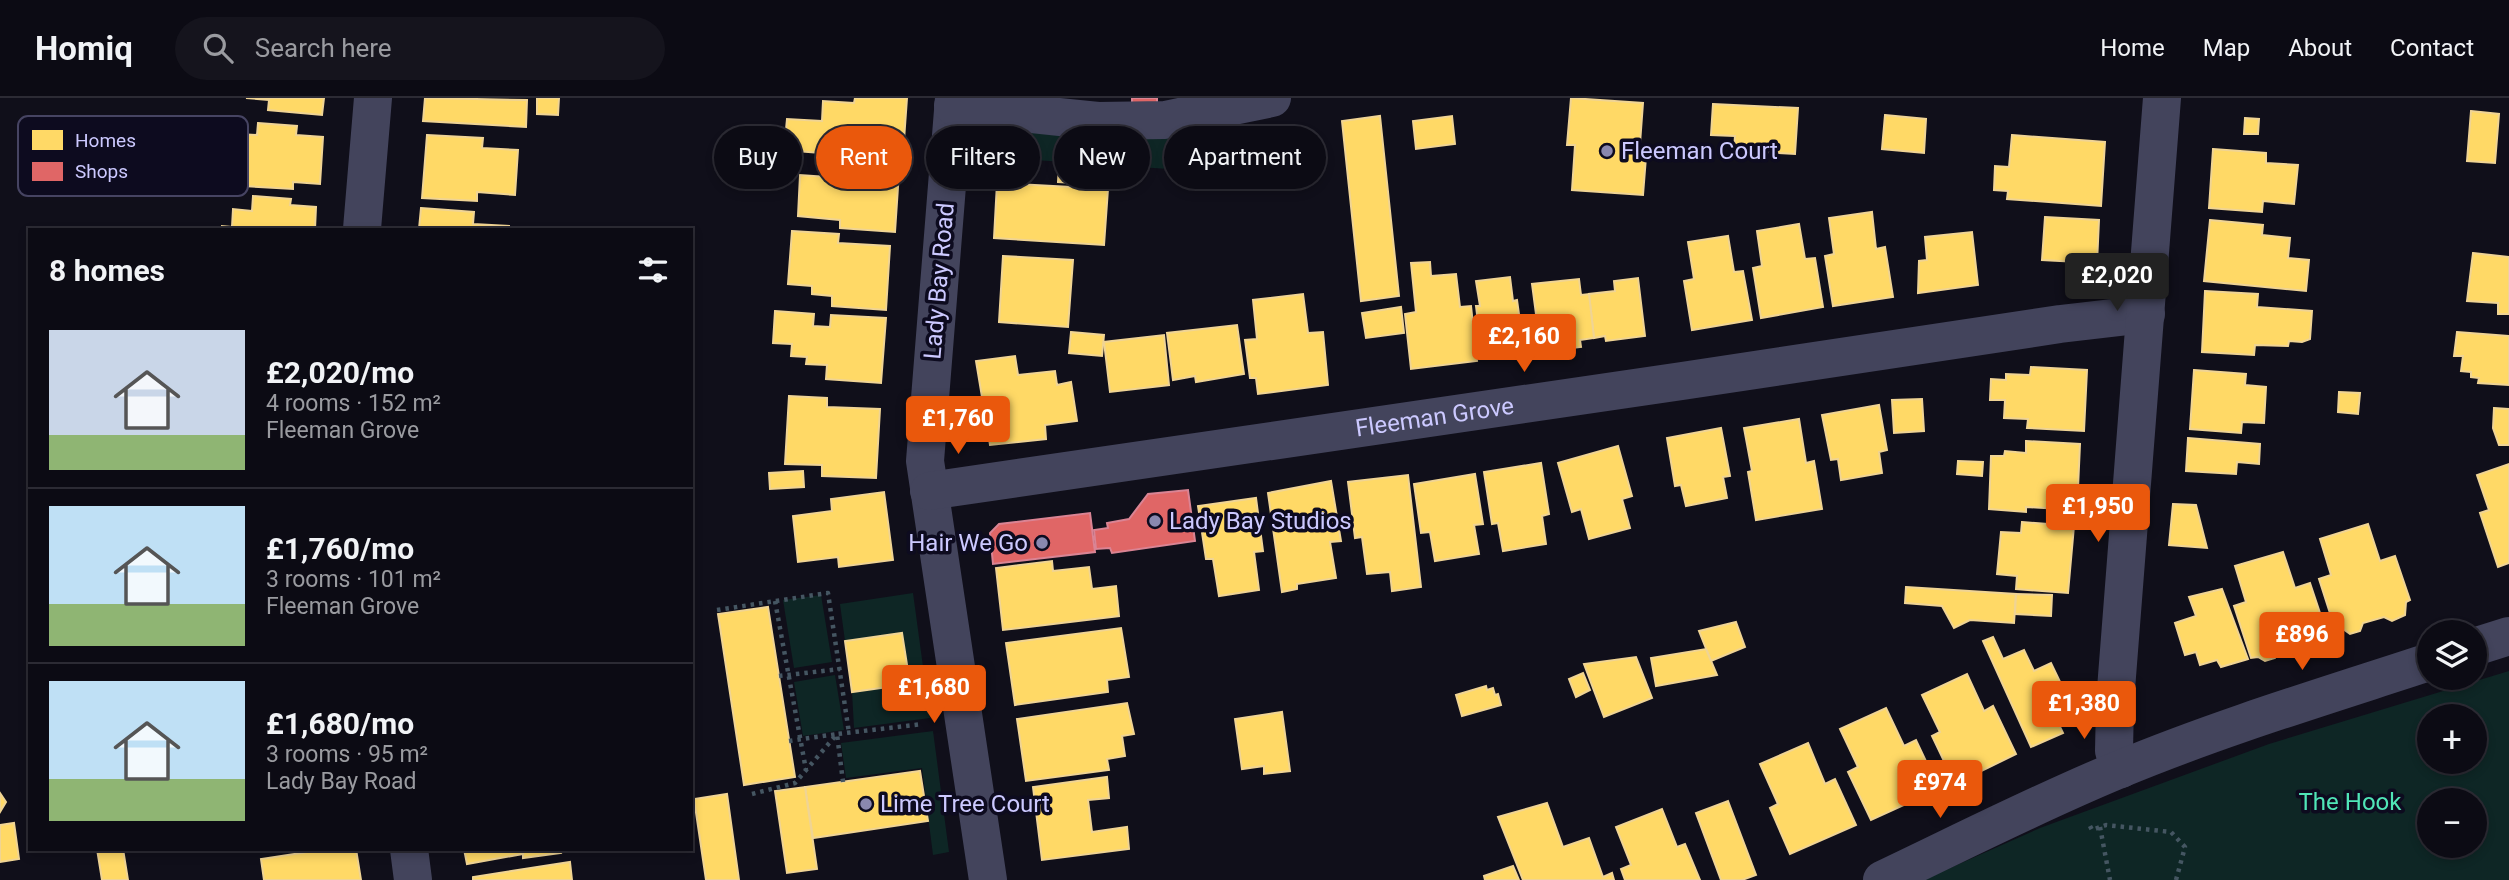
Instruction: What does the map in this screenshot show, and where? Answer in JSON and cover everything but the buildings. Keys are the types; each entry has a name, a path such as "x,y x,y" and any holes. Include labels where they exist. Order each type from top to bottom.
{"street":[{"path":"362,228 373,98"},
{"path":"954,102 1098,121 1165,120 1272,98"},
{"path":"2121,769 2114,751 2115,702 2162,98"},
{"name":"Lady Bay Road","path":"954,102 925,461 988,880"},
{"name":"Fleeman Grove","path":"929,491 2102,317 2146,314"},
{"path":"2487,643 2509,636"},
{"path":"1882,880 2079,786 2121,769 2257,719 2417,666"},
{"path":"409,851 413,880"}],"path":[{"path":"717,610 828,593 849,733"},
{"path":"775,601 806,771"},
{"path":"779,676 840,669"},
{"path":"789,741 964,719"},
{"path":"752,794 795,783 838,734"},
{"path":"838,734 843,782"},
{"path":"2079,786 2084,797 2083,809 2092,830 2106,825 2171,832 2185,847 2176,880"},
{"path":"2100,827 2110,880"}],"green space":[{"path":"1008,122 1073,126 1054,126 1054,161 1040,160 1040,126 1008,126"},
{"path":"1150,131 1164,132 1164,169 1150,168"},
{"path":"913,593 930,718 854,728 852,692 909,683 902,633 845,641 840,604"},
{"path":"821,595 832,662 794,668 783,600"},
{"name":"The Hook","path":"2509,671 2509,880 1923,880 2040,828 2269,744 2447,690 2487,690 2487,678"},
{"path":"835,675 844,730 803,736 794,682"},
{"path":"933,731 949,852 933,855 922,768 846,778 841,743"}],"place":[{"name":"Fleeman Court","path":"1607,151"},
{"name":"Lady Bay Studios","path":"1155,521"},
{"name":"Hair We Go","path":"1042,543"},
{"name":"Lime Tree Court","path":"866,804"}]}
